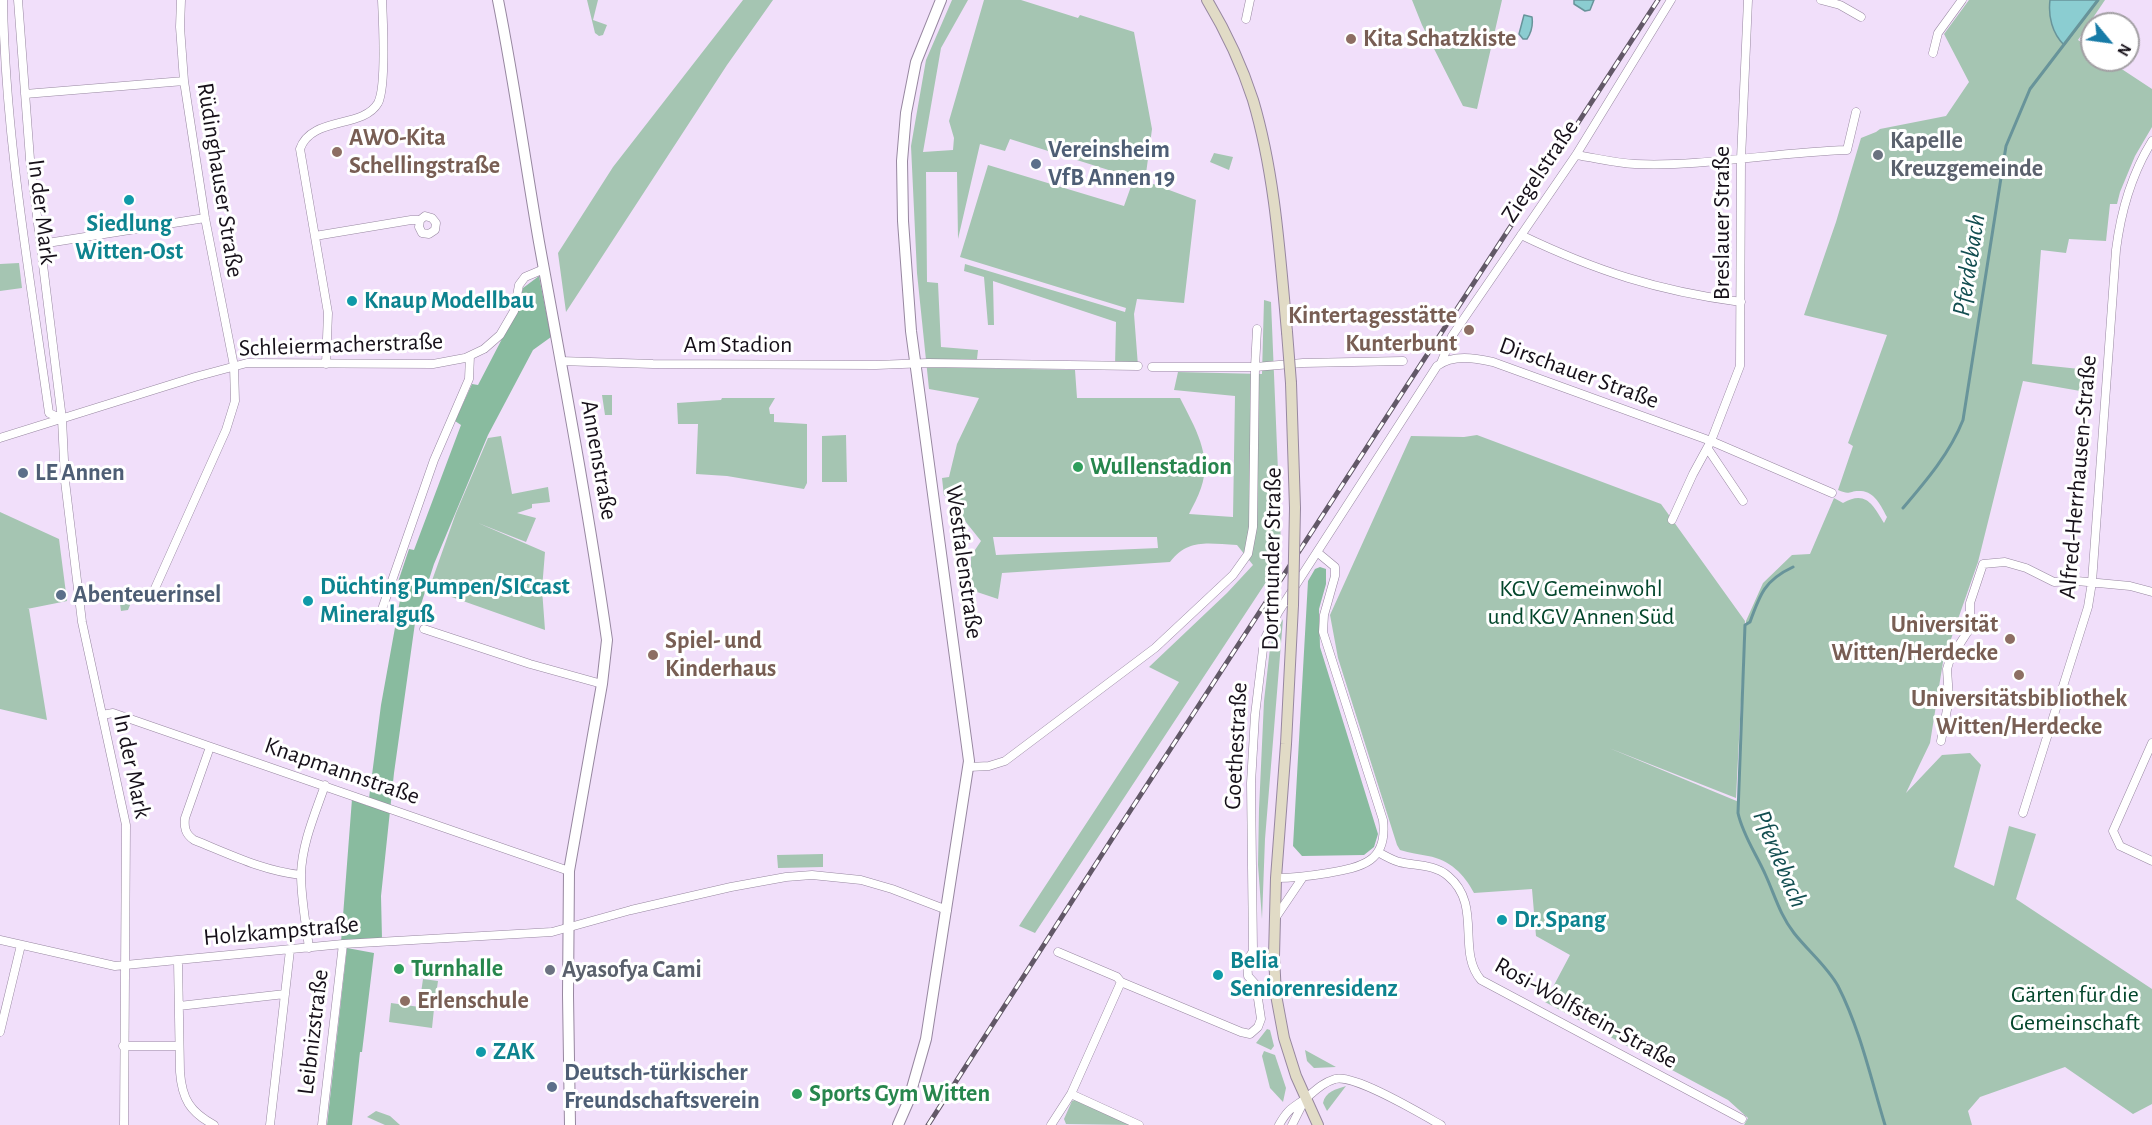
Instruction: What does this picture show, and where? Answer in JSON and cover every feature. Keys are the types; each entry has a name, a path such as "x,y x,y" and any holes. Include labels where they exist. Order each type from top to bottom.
{"main road":[{"name":"Dortmunder Straße","path":"1207,0 1231,47 1253,101 1272,197 1287,332 1295,508 1286,744 1276,878 1276,985 1288,1052 1305,1099 1318,1125"}],"street":[{"name":"In der Mark","path":"3,0 3,32 15,156 48,412 62,419"},
{"name":"In der Mark","path":"18,0 30,159 62,419 65,481 82,622 126,825 124,1125"},
{"name":"Rüdinghauser Straße","path":"152,595 229,424 236,400 234,366 205,218 184,81 181,0"},
{"path":"326,364 328,313 300,148 308,135 369,113 379,102 384,38 382,0"},
{"name":"Annenstraße","path":"498,0 514,83 607,640 602,684 569,871 570,1125"},
{"name":"Westfalenstraße","path":"941,0 916,62 906,113 901,178 904,255 916,363 969,754 969,767 947,910"},
{"path":"1246,19 1250,0"},
{"name":"Ziegelstraße","path":"1441,363 1452,336 1576,155 1671,0"},
{"name":"Breslauer Straße","path":"1710,445 1740,370 1740,159 1748,0"},
{"path":"1821,0 1840,5 1861,17"},
{"path":"1933,53 1938,33 1962,0"},
{"path":"24,94 184,81"},
{"path":"1576,155 1613,162 1645,164 1846,150 1856,112"},
{"name":"Alfred-Herrhausen-Straße","path":"2023,813 2088,607 2092,582 2116,247 2126,196 2152,141"},
{"path":"41,244 205,218"},
{"path":"315,236 420,220"},
{"path":"1521,235 1570,258 1628,279 1698,296 1741,302"},
{"name":"Schleiermacherstraße","path":"0,438 234,366 258,363 433,364 451,362 470,356 490,345 505,328 514,311 517,289 522,280 529,274 544,269"},
{"path":"969,767 989,766 1005,761 1155,648 1240,567 1250,548 1253,527 1257,329"},
{"path":"380,615 434,460 469,379 470,356"},
{"name":"Dirschauer Straße","path":"1441,363 1465,358 1493,362 1832,493"},
{"name":"Am Stadion","path":"560,361 653,364 876,365 916,363"},
{"path":"1152,367 1255,367 1403,361"},
{"path":"916,363 1138,366"},
{"path":"1276,878 1303,877 1363,865 1378,852 1383,844 1383,820 1323,632 1324,615 1335,576 1335,567 1317,552 1441,363"},
{"path":"1672,520 1703,453 1710,445 1743,501"},
{"name":"Goethestraße","path":"1058,952 1116,977 1121,982 1241,1032 1250,1034 1258,1027 1261,1019 1261,1005 1256,985 1248,976 1247,961 1253,951 1251,783 1255,715 1263,649 1266,636 1279,611 1317,552"},
{"path":"1941,741 1949,699 1947,669 1950,659 1970,628 1970,603 1983,564 2005,562 2025,568 2054,582 2092,582 2130,586 2152,592"},
{"path":"424,630 602,684"},
{"name":"Knapmannstraße","path":"102,715 113,713 569,871"},
{"path":"2152,742 2113,831 2120,846 2152,861"},
{"path":"210,747 185,818 184,825 188,835 194,840 259,866 301,875"},
{"path":"309,948 301,875 310,827 325,785"},
{"name":"Rosi-Wolfstein-Straße","path":"1378,852 1399,862 1438,870 1456,884 1467,904 1472,960 1476,974 1481,980 1742,1119"},
{"name":"Holzkampstraße","path":"0,940 115,966 344,944 552,932 731,886 797,875 846,878 899,892 947,910"},
{"path":"1275,918 1303,877"},
{"path":"898,1125 918,1071 926,1039 947,910"},
{"name":"Leibnizstraße","path":"322,1125 344,944"},
{"path":"0,1032 21,945"},
{"path":"270,1125 290,950"},
{"path":"178,961 180,1079 185,1098 195,1113 214,1125"},
{"path":"1055,1124 1071,1094 1121,982"},
{"path":"179,1006 285,994"},
{"path":"123,1046 179,1046"},
{"path":"1279,1125 1288,1110 1320,1086 1337,1078 1346,1078 1364,1084 1441,1125"},
{"path":"1071,1094 1139,1125"},
{"path":"1292,1125 1305,1099"}],"green space":[{"path":"587,0 598,0 593,20 607,25 603,35 599,36 595,33"},
{"path":"743,0 773,0 727,65 566,312 558,253 613,167"},
{"path":"952,0 968,0 941,48 923,152 953,150 954,138 949,121 984,0 1021,0 1134,32 1152,129 1145,181 1196,200 1184,303 1137,299 1134,314 1138,366 1115,366 1116,322 993,281 994,325 988,325 984,277 964,271 965,264 1125,312 1126,308 960,257 988,165 1124,206 1134,178 1010,139 1005,151 980,144 958,239 957,172 926,172 927,282 938,283 941,347 978,350 976,368 1075,370 1077,398 1180,398 1200,442 1205,464 1201,488 1189,514 1233,517 1235,396 1174,390 1178,372 1262,374 1264,300 1271,302 1281,544 1278,564 1035,933 1019,926 1179,682 1149,667 1253,565 1237,545 1200,544 1184,549 1170,562 1002,573 998,599 971,590 971,556 981,541 961,516 960,502 953,503 952,495 944,496 942,478 949,477 957,444 979,398 929,389 917,273 911,146 926,60","holes":["993,537 1157,537 1158,548 996,555"]},
{"path":"1412,0 1502,0 1477,109 1463,106 1422,25"},
{"path":"1969,0 2105,0 2097,12 2080,12 2078,40 2080,41 2080,72 2126,72 2152,89 2152,127 2135,156 2117,204 2110,204 2106,241 2069,239 2066,253 2041,250 2032,364 2089,370 2086,392 2023,381 1978,562 1943,662 1930,743 1906,793 1942,755 1970,753 1981,765 1954,867 1994,886 2009,826 2036,834 2016,899 2152,989 2152,1104 2133,1114 2065,1067 1980,1097 1968,1111 1972,1125 1744,1125 1748,1118 1728,1100 1545,1002 1570,955 1536,936 1532,889 1474,893 1466,880 1450,864 1436,858 1400,850 1338,658 1330,615 1411,436 1464,437 1477,435 1661,504 1745,621 1736,798 1609,748 1739,802 1746,621 1763,583 1792,555 1810,554 1834,498 1843,503 1851,499 1863,499 1872,505 1884,523 1887,517 1877,500 1870,494 1861,491 1848,493 1838,490 1853,446 1848,443 1887,335 1804,315 1836,222 1861,138 1880,129 1946,116 1969,82 1944,34"},
{"path":"1214,153 1233,157 1229,170 1210,162"},
{"path":"19,263 22,288 0,291 0,264"},
{"path":"602,395 612,395 612,415 605,415"},
{"path":"722,398 775,398 769,408 770,414 774,414 774,422 807,424 807,483 804,489 727,476 696,474 698,424 678,424 677,403 721,400"},
{"path":"846,435 847,482 822,482 822,436"},
{"path":"501,436 512,494 548,487 550,502 532,504 532,508 517,513 536,518 526,542 478,523 545,552 542,589 545,630 429,589 456,513 488,438"},
{"path":"0,512 59,539 67,601 27,609 29,609 47,720 0,709"},
{"path":"128,588 130,605 128,610 121,611 118,589"},
{"path":"1283,619 1265,839 1262,919 1258,865 1264,701 1270,648"},
{"path":"823,854 823,867 778,868 777,855"},
{"path":"423,979 438,981 436,995 421,993"},
{"path":"391,1003 434,1009 432,1028 389,1022"},
{"path":"1267,1029 1270,1030 1274,1046 1271,1050 1256,1043"},
{"path":"1305,1050 1336,1067 1314,1068 1307,1061"},
{"path":"1264,1051 1275,1055 1286,1088 1283,1102 1270,1088 1262,1056"},
{"path":"1346,1086 1327,1111 1323,1103 1326,1096"},
{"path":"1077,1099 1135,1125 1066,1124 1064,1119 1072,1101"},
{"path":"376,1111 390,1116 400,1125 385,1125 367,1117"}],"shaded area":[{"path":"1574,0 1594,0 1590,10 1585,11 1574,4"},
{"path":"2050,0 2098,0 2089,12 2080,12 2080,24 2064,45 2056,35 2050,12"},
{"path":"1524,15 1532,17 1530,34 1527,39 1523,39 1519,34"},
{"path":"539,276 551,337 533,350 488,435 434,564 415,623 394,773 381,896 382,939 341,942 352,799 368,806 381,705 400,600 397,585 409,549 414,550 461,425 455,421 472,384 478,385 517,310 523,288"},
{"path":"1320,567 1326,569 1326,584 1319,609 1320,647 1378,834 1374,847 1364,855 1302,856 1293,846 1308,581 1315,569"},
{"path":"347,948 374,953 352,1125 327,1125"}],"waterway":[{"name":"Pferdebach","path":"1903,508 1929,477 1958,432 1963,420 2006,146 2030,89 2098,0"},
{"name":"Pferdebach","path":"1793,567 1776,577 1765,589 1750,622 1745,625 1738,813 1747,838 1785,919 1794,933 1834,979 1846,1002 1885,1125"}],"railway":[{"path":"928,1125 1658,0"}],"place":[{"name":"Kita Schatzkiste","path":"1351,39"},
{"name":"AWO-Kita Schellingstraße","path":"337,152"},
{"name":"Kapelle Kreuzgemeinde","path":"1878,155"},
{"name":"Vereinsheim VfB Annen 19","path":"1036,164"},
{"name":"Siedlung Witten-Ost","path":"129,200"},
{"name":"Knaup Modellbau","path":"352,301"},
{"name":"Kintertagesstätte Kunterbunt","path":"1469,330"},
{"name":"Wullenstadion","path":"1078,467"},
{"name":"LE Annen","path":"23,473"},
{"name":"Abenteuerinsel","path":"61,595"},
{"name":"Düchting Pumpen/SICcast Mineralguß","path":"308,601"},
{"name":"Universität Witten/Herdecke","path":"2010,639"},
{"name":"Spiel- und Kinderhaus","path":"653,655"},
{"name":"Universitätsbibliothek Witten/Herdecke","path":"2019,675"},
{"name":"Dr. Spang","path":"1502,920"},
{"name":"Turnhalle","path":"399,969"},
{"name":"Ayasofya Cami","path":"550,970"},
{"name":"Belia Seniorenresidenz","path":"1218,975"},
{"name":"Erlenschule","path":"405,1001"},
{"name":"ZAK","path":"481,1052"},
{"name":"Deutsch-türkischer Freundschaftsverein","path":"552,1087"},
{"name":"Sports Gym Witten","path":"797,1094"}],"park label":[{"name":"KGV Gemeinwohl und KGV Annen Süd","path":"1581,603"},
{"name":"Gärten für die Gemeinschaft","path":"2075,1009"}]}
